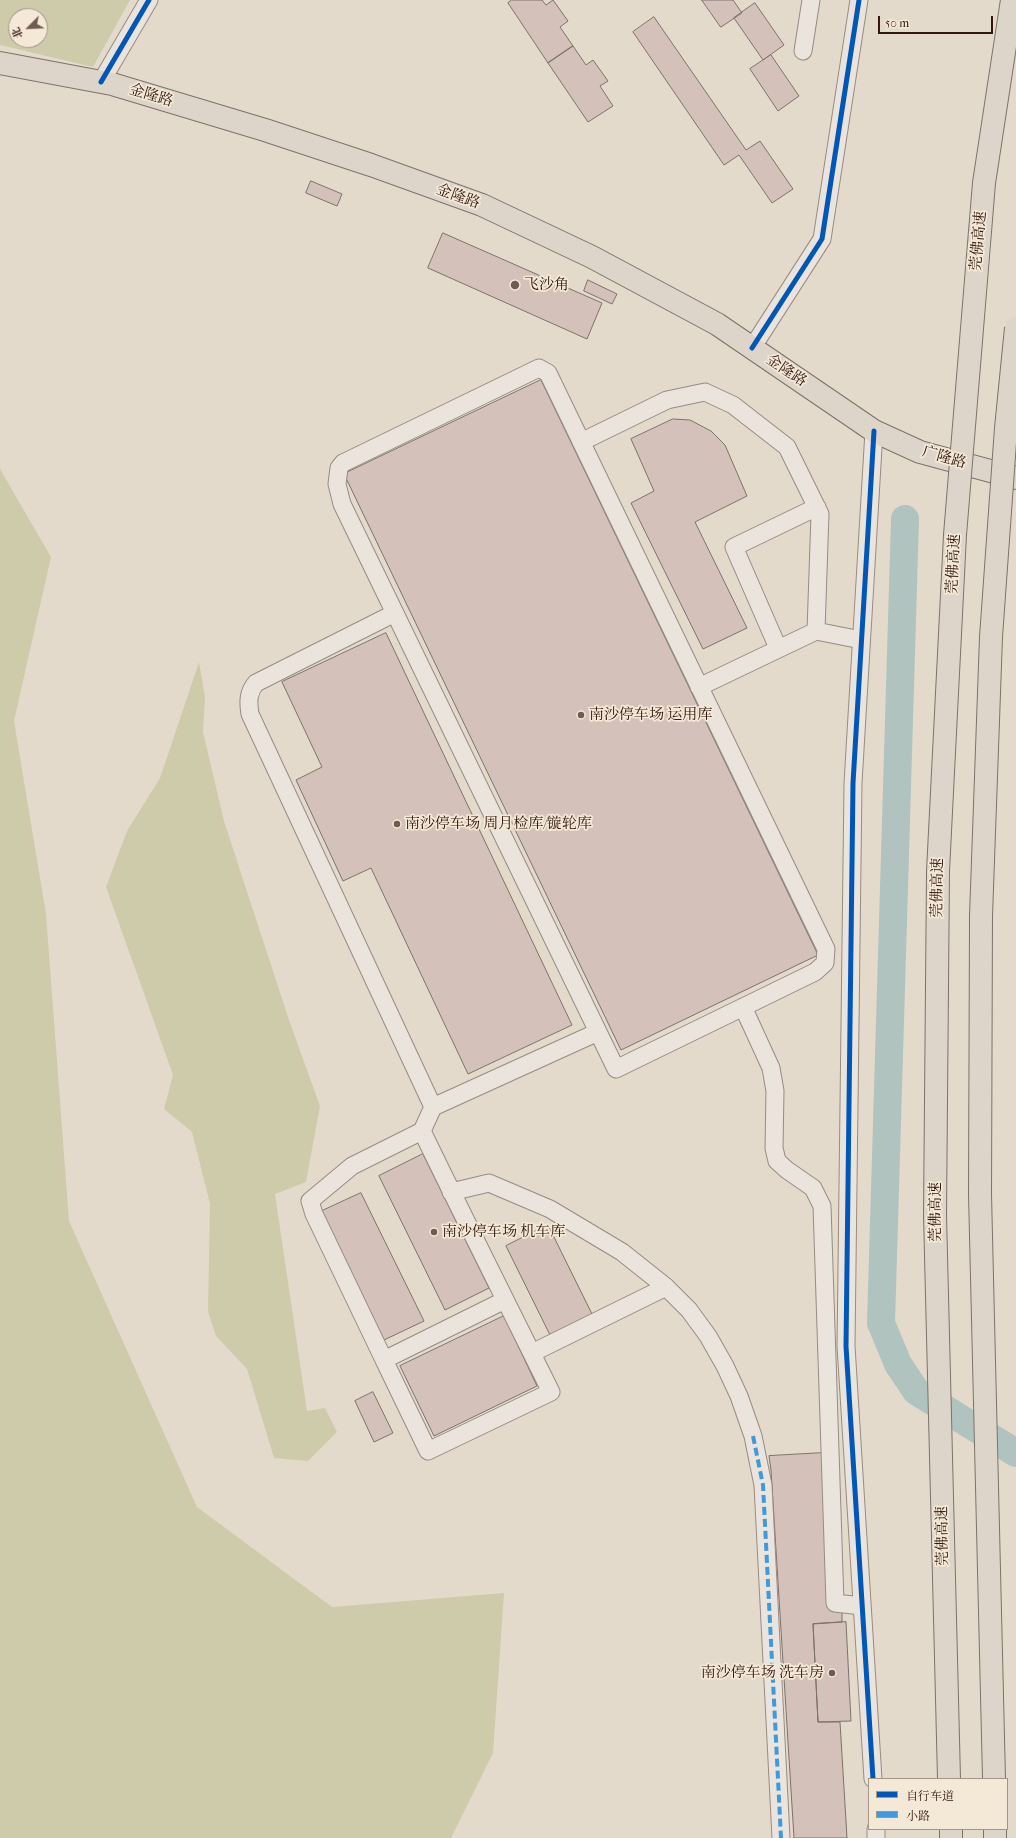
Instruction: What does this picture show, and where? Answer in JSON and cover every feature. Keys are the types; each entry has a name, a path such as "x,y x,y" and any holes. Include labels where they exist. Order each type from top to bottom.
{"main road":[{"name":"莞佛高速","path":"950,1778 935,1215 938,871 955,535 984,183 1012,0"},
{"name":"金隆路","path":"0,63 101,82 265,130 370,165 482,205 592,257 717,324 874,431"},
{"path":"994,1778 980,1194 981,916 991,637 1006,428 1016,328"},
{"name":"广隆路","path":"874,431 920,452 1016,478"}],"street":[{"path":"101,82 149,0"},
{"path":"803,51 811,0"},
{"path":"752,348 822,239 859,0"},
{"path":"539,368 548,373 826,949 825,963 815,972 616,1069 395,613 342,504 337,484 339,468 343,463 539,368"},
{"path":"581,442 667,400 705,392 733,405 787,447 820,514 816,631"},
{"path":"873,1778 846,1346 853,783 874,431"},
{"path":"778,648 734,547 817,507"},
{"path":"395,613 256,683 252,687 248,699 250,714 433,1107"},
{"path":"699,687 816,631 861,640"},
{"path":"744,1007 771,1068 775,1091 774,1148 777,1161 787,1170 814,1188 822,1206 835,1603 862,1606"},
{"path":"422,1131 551,1392 428,1452 314,1214 310,1201 352,1166 422,1131 433,1107 598,1032"},
{"path":"451,1192 489,1183 550,1209 622,1252 666,1288 689,1310 708,1336 725,1366 739,1396 753,1436 763,1485 781,1838"},
{"path":"532,1353 666,1288"},
{"path":"384,1360 505,1300"}],"shaded area":[{"path":"0,0 130,0 93,67 13,48 48,48 48,8 8,8 8,47 0,45"},
{"path":"0,469 51,557 14,721 46,914 69,1221 197,1507 332,1607 504,1593 493,1753 451,1838 0,1838"},
{"path":"199,662 205,697 203,732 224,821 289,1020 320,1106 306,1182 275,1194 307,1411 325,1408 337,1432 308,1461 274,1458 247,1369 216,1336 208,1312 210,1204 192,1132 164,1109 173,1075 106,887 127,831 160,778"}],"building":[{"path":"512,0 542,0 546,5 553,0 568,21 560,27 573,46 548,63 508,3"},
{"path":"702,0 733,0 742,13 721,27"},
{"path":"755,3 784,45 763,60 734,18"},
{"path":"654,17 746,150 760,141 793,189 772,203 739,155 724,165 633,32"},
{"path":"573,46 586,65 593,60 608,81 600,86 613,106 588,122 548,63"},
{"path":"771,55 799,96 778,111 750,69"},
{"path":"311,181 342,194 337,206 306,193"},
{"name":"飞沙角","path":"443,233 602,303 587,339 428,268"},
{"path":"588,280 617,294 612,304 584,291"},
{"name":"南沙停车场 运用库","path":"541,380 818,955 621,1050 344,474"},
{"path":"673,419 690,420 711,431 725,445 747,496 695,522 747,628 703,649 631,503 654,491 631,439"},
{"name":"南沙停车场 周月检库/镟轮库","path":"386,633 572,1025 468,1074 371,868 343,881 296,780 322,767 282,682"},
{"name":"南沙停车场 机车库","path":"423,1154 489,1288 445,1310 379,1176"},
{"path":"361,1193 424,1321 384,1340 322,1211"},
{"path":"548,1225 592,1314 550,1335 506,1246"},
{"path":"504,1316 537,1386 434,1436 400,1366"},
{"path":"373,1392 393,1433 374,1442 355,1401"},
{"path":"823,1453 842,1589 842,1622 813,1624 818,1722 840,1722 847,1838 794,1838 769,1456"},
{"name":"南沙停车场 洗车房","path":"846,1622 851,1721 818,1722 813,1624"}],"waterway":[{"path":"905,519 881,1323 898,1364 916,1391 1016,1453"}],"marked path":[{"path":"753,1436 763,1485 781,1838"}],"cycle path":[{"path":"101,82 149,0"},
{"path":"752,348 822,239 859,0"},
{"path":"873,1778 846,1346 853,783 874,431"}],"place":[{"name":"飞沙角","path":"515,285"},
{"name":"南沙停车场 运用库","path":"581,715"},
{"name":"南沙停车场 周月检库/镟轮库","path":"397,824"},
{"name":"南沙停车场 机车库","path":"434,1232"},
{"name":"南沙停车场 洗车房","path":"832,1673"}]}
